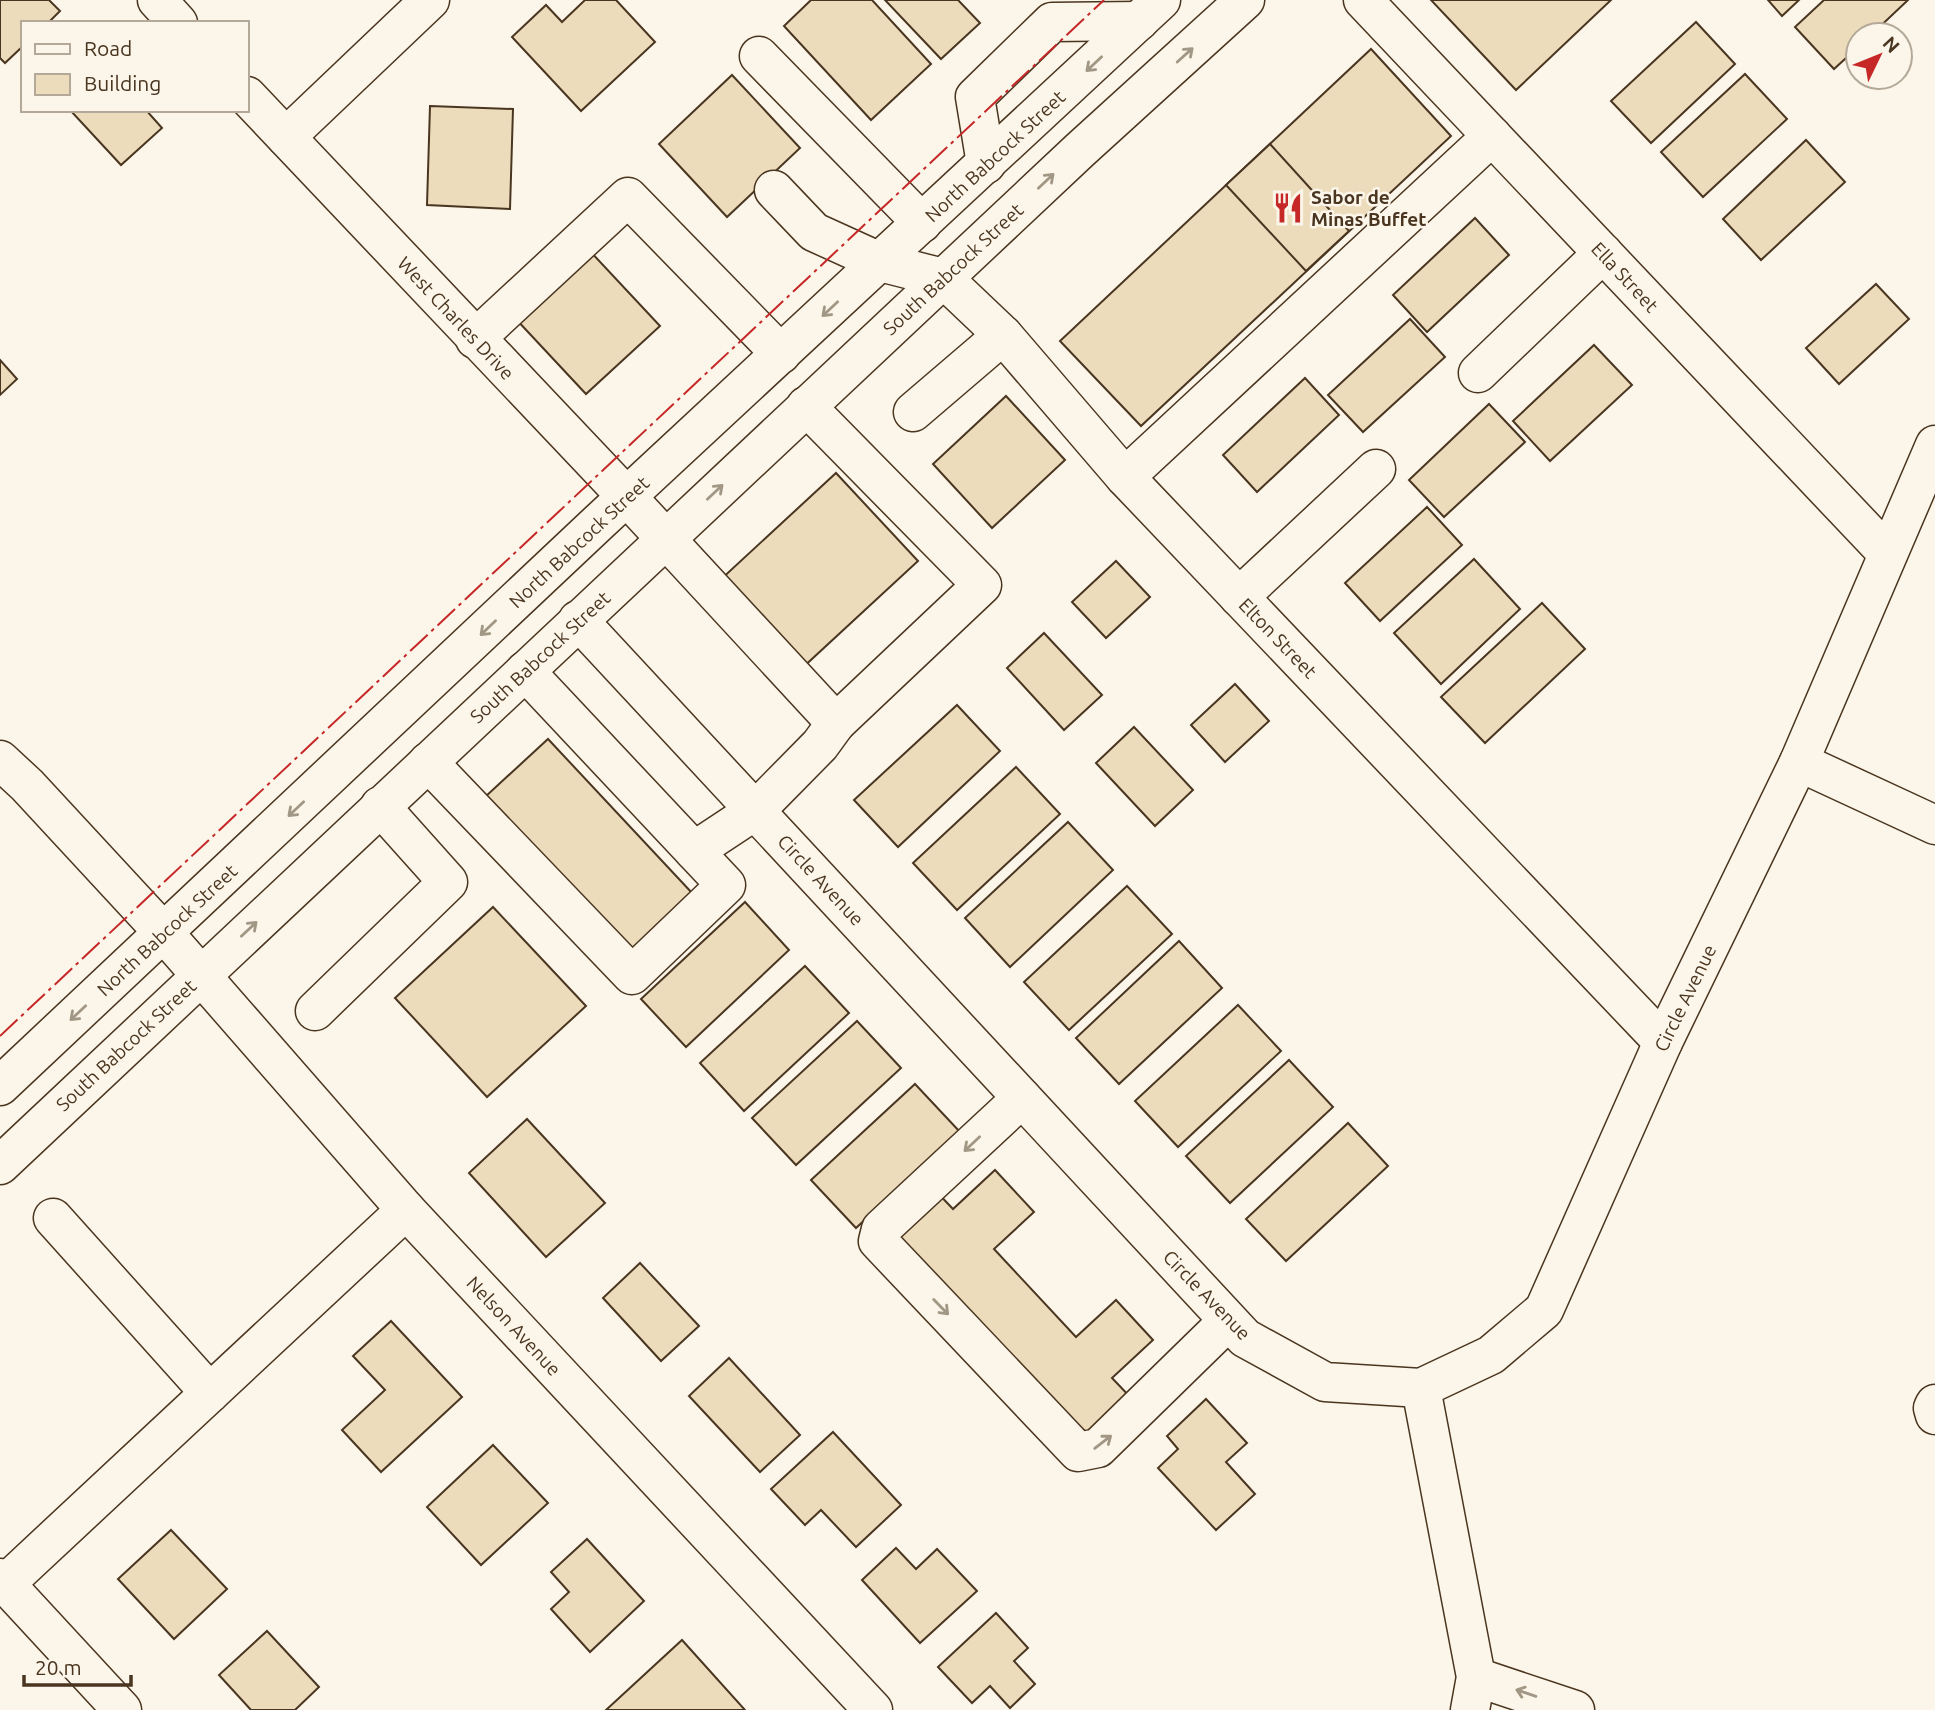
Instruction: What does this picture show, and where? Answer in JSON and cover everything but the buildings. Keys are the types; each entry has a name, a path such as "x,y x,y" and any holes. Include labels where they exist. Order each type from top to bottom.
{"street":[{"path":"157,0 176,21"},
{"path":"286,137 430,0"},
{"name":"South Babcock Street","path":"0,1165 943,278 1245,0"},
{"name":"Ella Street","path":"1363,0 1887,553"},
{"path":"986,164 975,97 1052,22 1150,10"},
{"name":"North Babcock Street","path":"0,1086 1150,10"},
{"path":"760,56 922,223"},
{"name":"West Charles Drive","path":"248,97 627,497 836,723"},
{"path":"1125,477 1492,136"},
{"name":"Elton Street","path":"774,190 814,232 880,262 943,278 1003,335 1125,477 1663,1042"},
{"path":"475,339 628,197 781,354"},
{"path":"1478,373 1603,253"},
{"path":"913,412 1003,335"},
{"path":"694,851 756,810 804,763 836,723 982,585 806,407"},
{"name":"Circle Avenue","path":"578,620 1245,1338 1325,1382 1421,1388 1491,1355 1544,1310 1663,1042 1799,762 1935,445"},
{"path":"1239,597 1376,469"},
{"path":"428,762 632,975 726,885 525,671"},
{"name":"Nelson Avenue","path":"0,760 164,933 406,1210 873,1710"},
{"path":"1799,762 1935,825"},
{"path":"314,1011 448,882 380,806"},
{"path":"1022,1098 881,1229 878,1241 1078,1452 1098,1448 1228,1321"},
{"path":"122,1710 3,1581 406,1210"},
{"path":"53,1218 210,1393"},
{"path":"1421,1388 1473,1693 1575,1710"},
{"path":"1935,1404 1935,1415"}],"power":[{"path":"0,1036 1104,0"}],"place":[{"name":"Sabor de Minas Buffet","path":"1288,208"}]}
